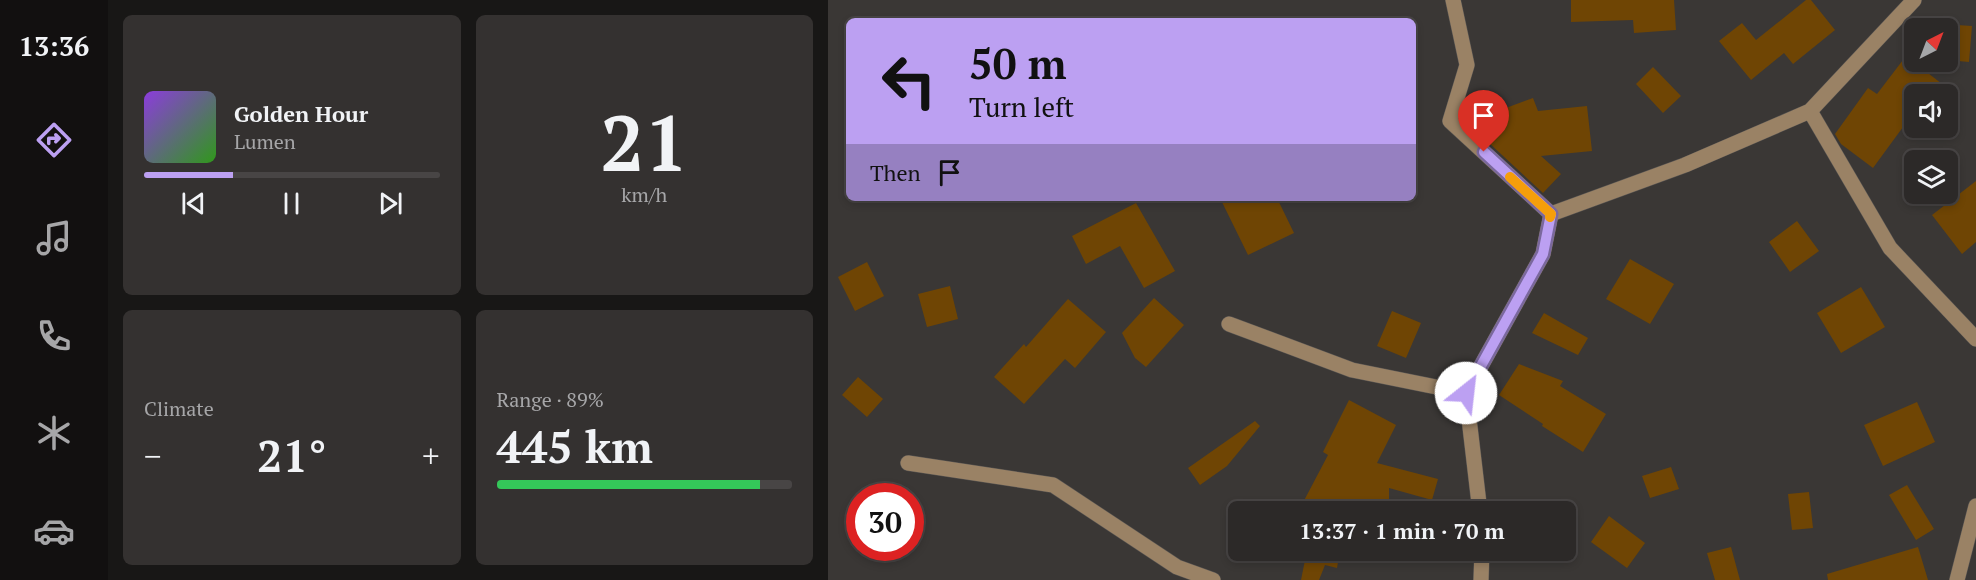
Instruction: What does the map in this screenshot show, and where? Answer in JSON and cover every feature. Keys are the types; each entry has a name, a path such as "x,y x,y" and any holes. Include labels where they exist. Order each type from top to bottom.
{"street":[{"path":"1453,0 1467,65 1450,122 1551,214"},
{"path":"1551,214 1685,165 1810,111 1914,0"},
{"path":"1810,111 1890,248 1976,339"},
{"path":"1479,501 1466,393 1543,254 1551,214"},
{"path":"1229,324 1352,370 1466,393"},
{"path":"908,463 1053,485 1177,567 1213,580"},
{"path":"1957,580 1976,506"},
{"path":"1481,580 1482,561"}],"building":[{"path":"1571,0 1674,0 1676,30 1634,33 1633,20 1571,22"},
{"path":"1806,0 1811,0 1835,30 1793,64 1784,53 1751,80 1719,41 1742,23 1756,40"},
{"path":"1958,25 1972,26 1969,62 1958,61"},
{"path":"1904,59 1904,72 1927,72 1942,84 1904,84 1904,126 1873,168 1841,144 1835,134 1868,88 1877,94"},
{"path":"1653,67 1681,96 1663,113 1636,84"},
{"path":"1533,98 1538,111 1587,106 1592,151 1541,156 1561,174 1543,193 1474,129 1487,115"},
{"path":"1976,181 1976,242 1962,254 1932,215 1946,204 1958,204 1958,195"},
{"path":"1221,201 1278,201 1294,233 1248,255"},
{"path":"1136,203 1175,271 1144,288 1120,246 1086,264 1072,236"},
{"path":"1797,221 1819,251 1790,272 1769,242"},
{"path":"1630,259 1674,284 1650,324 1606,299"},
{"path":"867,262 884,296 855,311 838,277"},
{"path":"950,286 958,319 927,327 918,294"},
{"path":"1861,287 1885,327 1841,353 1817,313"},
{"path":"1154,298 1184,325 1146,367 1135,358 1122,333"},
{"path":"1068,299 1106,332 1075,368 1065,359 1024,404 994,377 1024,344 1026,347"},
{"path":"1392,311 1421,323 1406,358 1377,346"},
{"path":"1544,313 1588,338 1578,355 1532,333"},
{"path":"1519,364 1563,381 1560,386 1606,414 1583,452 1499,395"},
{"path":"858,377 883,399 867,417 842,395"},
{"path":"1349,400 1396,425 1377,463 1438,479 1432,500 1389,488 1389,501 1304,501 1328,455 1323,452"},
{"path":"1917,402 1935,442 1883,466 1864,425"},
{"path":"1255,421 1260,426 1227,466 1200,485 1188,468"},
{"path":"1671,467 1679,489 1650,498 1642,476"},
{"path":"1907,485 1934,529 1916,540 1889,495"},
{"path":"1809,492 1813,528 1792,530 1788,494"},
{"path":"1609,516 1645,543 1627,568 1591,542"},
{"path":"1731,547 1740,580 1715,580 1707,553"},
{"path":"1918,547 1928,580 1828,580 1827,574"},
{"path":"1305,561 1338,561 1337,568 1325,565 1319,580 1301,580"}],"slow traffic":[{"path":"1510,177 1551,214 1550,217"}],"route":[{"path":"1466,393 1543,254 1551,214 1484,152"}]}
